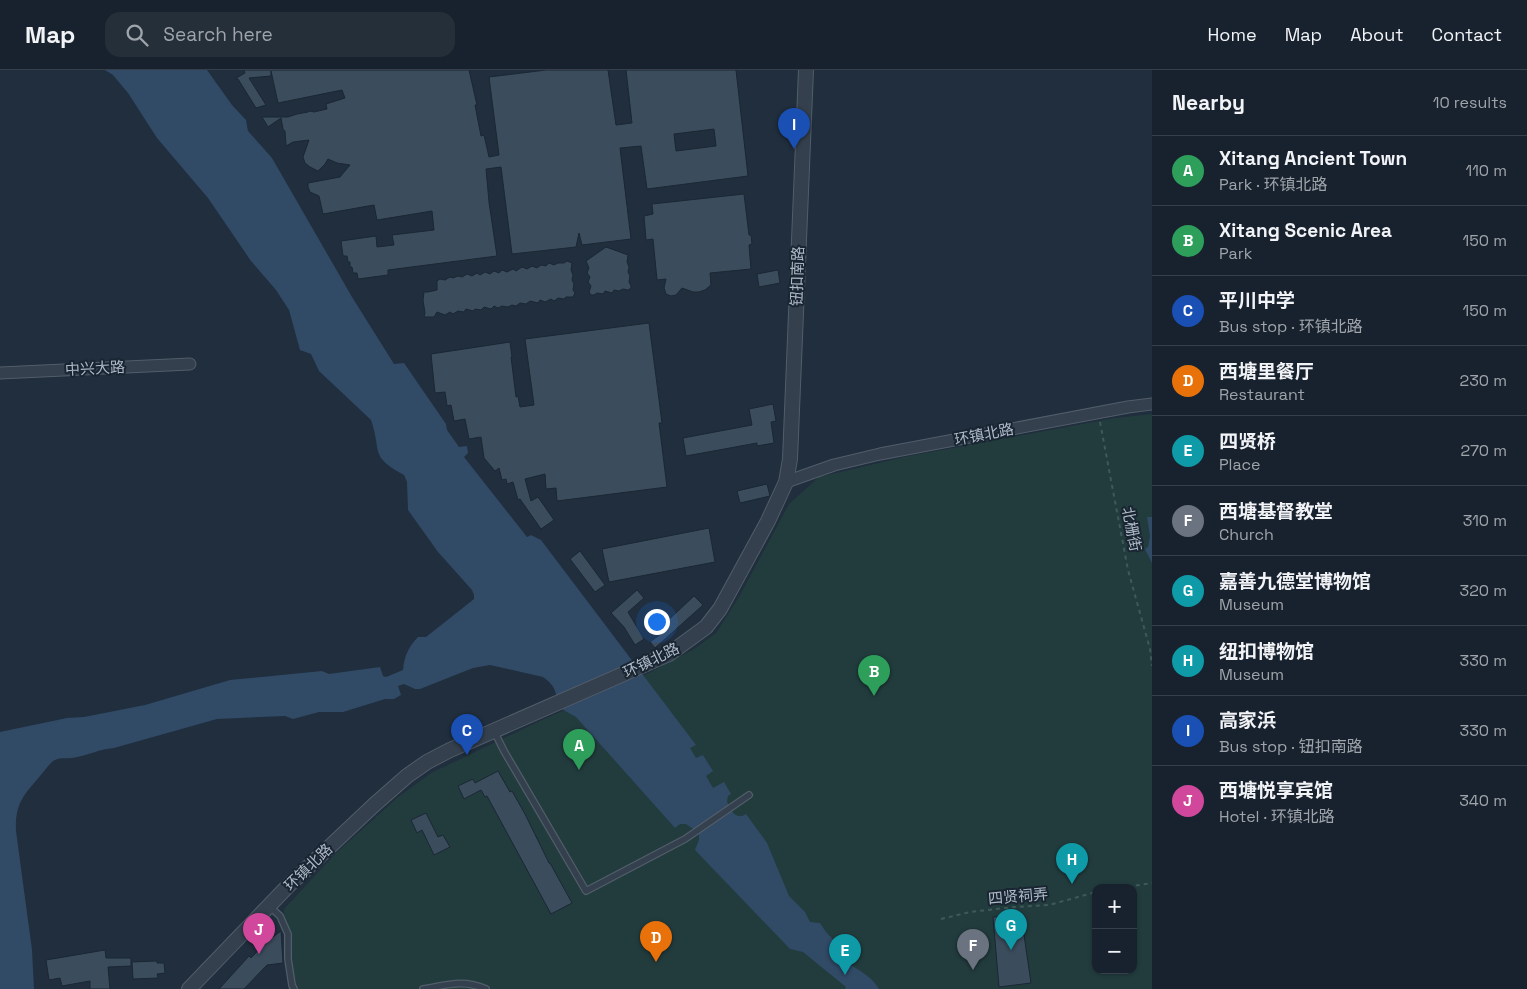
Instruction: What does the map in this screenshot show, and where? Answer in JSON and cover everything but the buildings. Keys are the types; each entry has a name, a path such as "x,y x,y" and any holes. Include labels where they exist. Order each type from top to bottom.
{"street":[{"name":"钮扣南路","path":"786,482 790,459 806,70"},
{"name":"中兴大路","path":"0,373 190,364"},
{"name":"环镇北路","path":"189,989 324,852 407,776 435,758 669,654 706,627 720,610 768,521 786,482 834,465 880,454 1128,406 1152,404"}],"lane":[{"path":"494,731 586,891 685,839 750,795"},
{"path":"269,906 280,916 288,934 288,959 294,989"},
{"path":"424,989 456,982 486,989"}],"path":[{"name":"北栅街","path":"1098,412 1128,570 1151,649 1152,666"},
{"path":"1137,885 1152,883"},
{"name":"四贤祠弄","path":"942,919 970,912 1014,906 1049,905 1092,893"}],"green space":[{"path":"1152,414 1152,989 288,989 284,909 336,853 398,797 431,773 542,720 651,672 694,649 716,633 739,597 789,504 819,477 904,457 1115,418"}],"water":[{"path":"105,70 207,70 232,105 246,120 248,131 272,158 352,297 394,364 404,363 446,424 447,430 459,447 467,446 468,453 464,457 527,537 531,535 541,540 696,745 690,748 696,758 703,755 713,771 706,776 713,788 724,782 731,794 728,796 727,801 730,808 736,815 742,816 746,814 767,843 789,896 805,912 810,922 820,923 842,949 839,955 870,978 879,989 845,989 846,987 803,952 790,949 695,850 699,840 699,833 686,824 680,824 675,828 576,717 560,708 555,691 548,681 543,677 490,665 473,668 420,689 404,684 398,686 401,695 394,699 385,699 343,712 319,712 293,719 285,716 217,719 114,748 53,761 21,801 16,822 32,950 34,989 0,989 0,732 145,705 230,680 322,671 329,674 380,667 383,676 386,677 403,670 404,660 418,637 426,637 474,599 472,590 438,552 408,510 407,482 404,475 381,458 371,420 319,371 311,354 300,350 289,310 276,290 251,261 208,198 157,138 128,93 113,75"},
{"path":"1147,517 1152,517 1152,563 1145,549 1148,547 1150,536"}],"place":[{"name":"高家浜","path":"794,149"},
{"name":"Xitang Scenic Area","path":"874,696"},
{"name":"平川中学","path":"467,755"},
{"name":"Xitang Ancient Town","path":"579,770"},
{"name":"纽扣博物馆","path":"1072,884"},
{"name":"嘉善九德堂博物馆","path":"1011,950"},
{"name":"西塘悦享宾馆","path":"259,954"},
{"name":"西塘里餐厅","path":"656,962"},
{"name":"西塘基督教堂","path":"973,970"},
{"name":"四贤桥","path":"845,975"}]}
